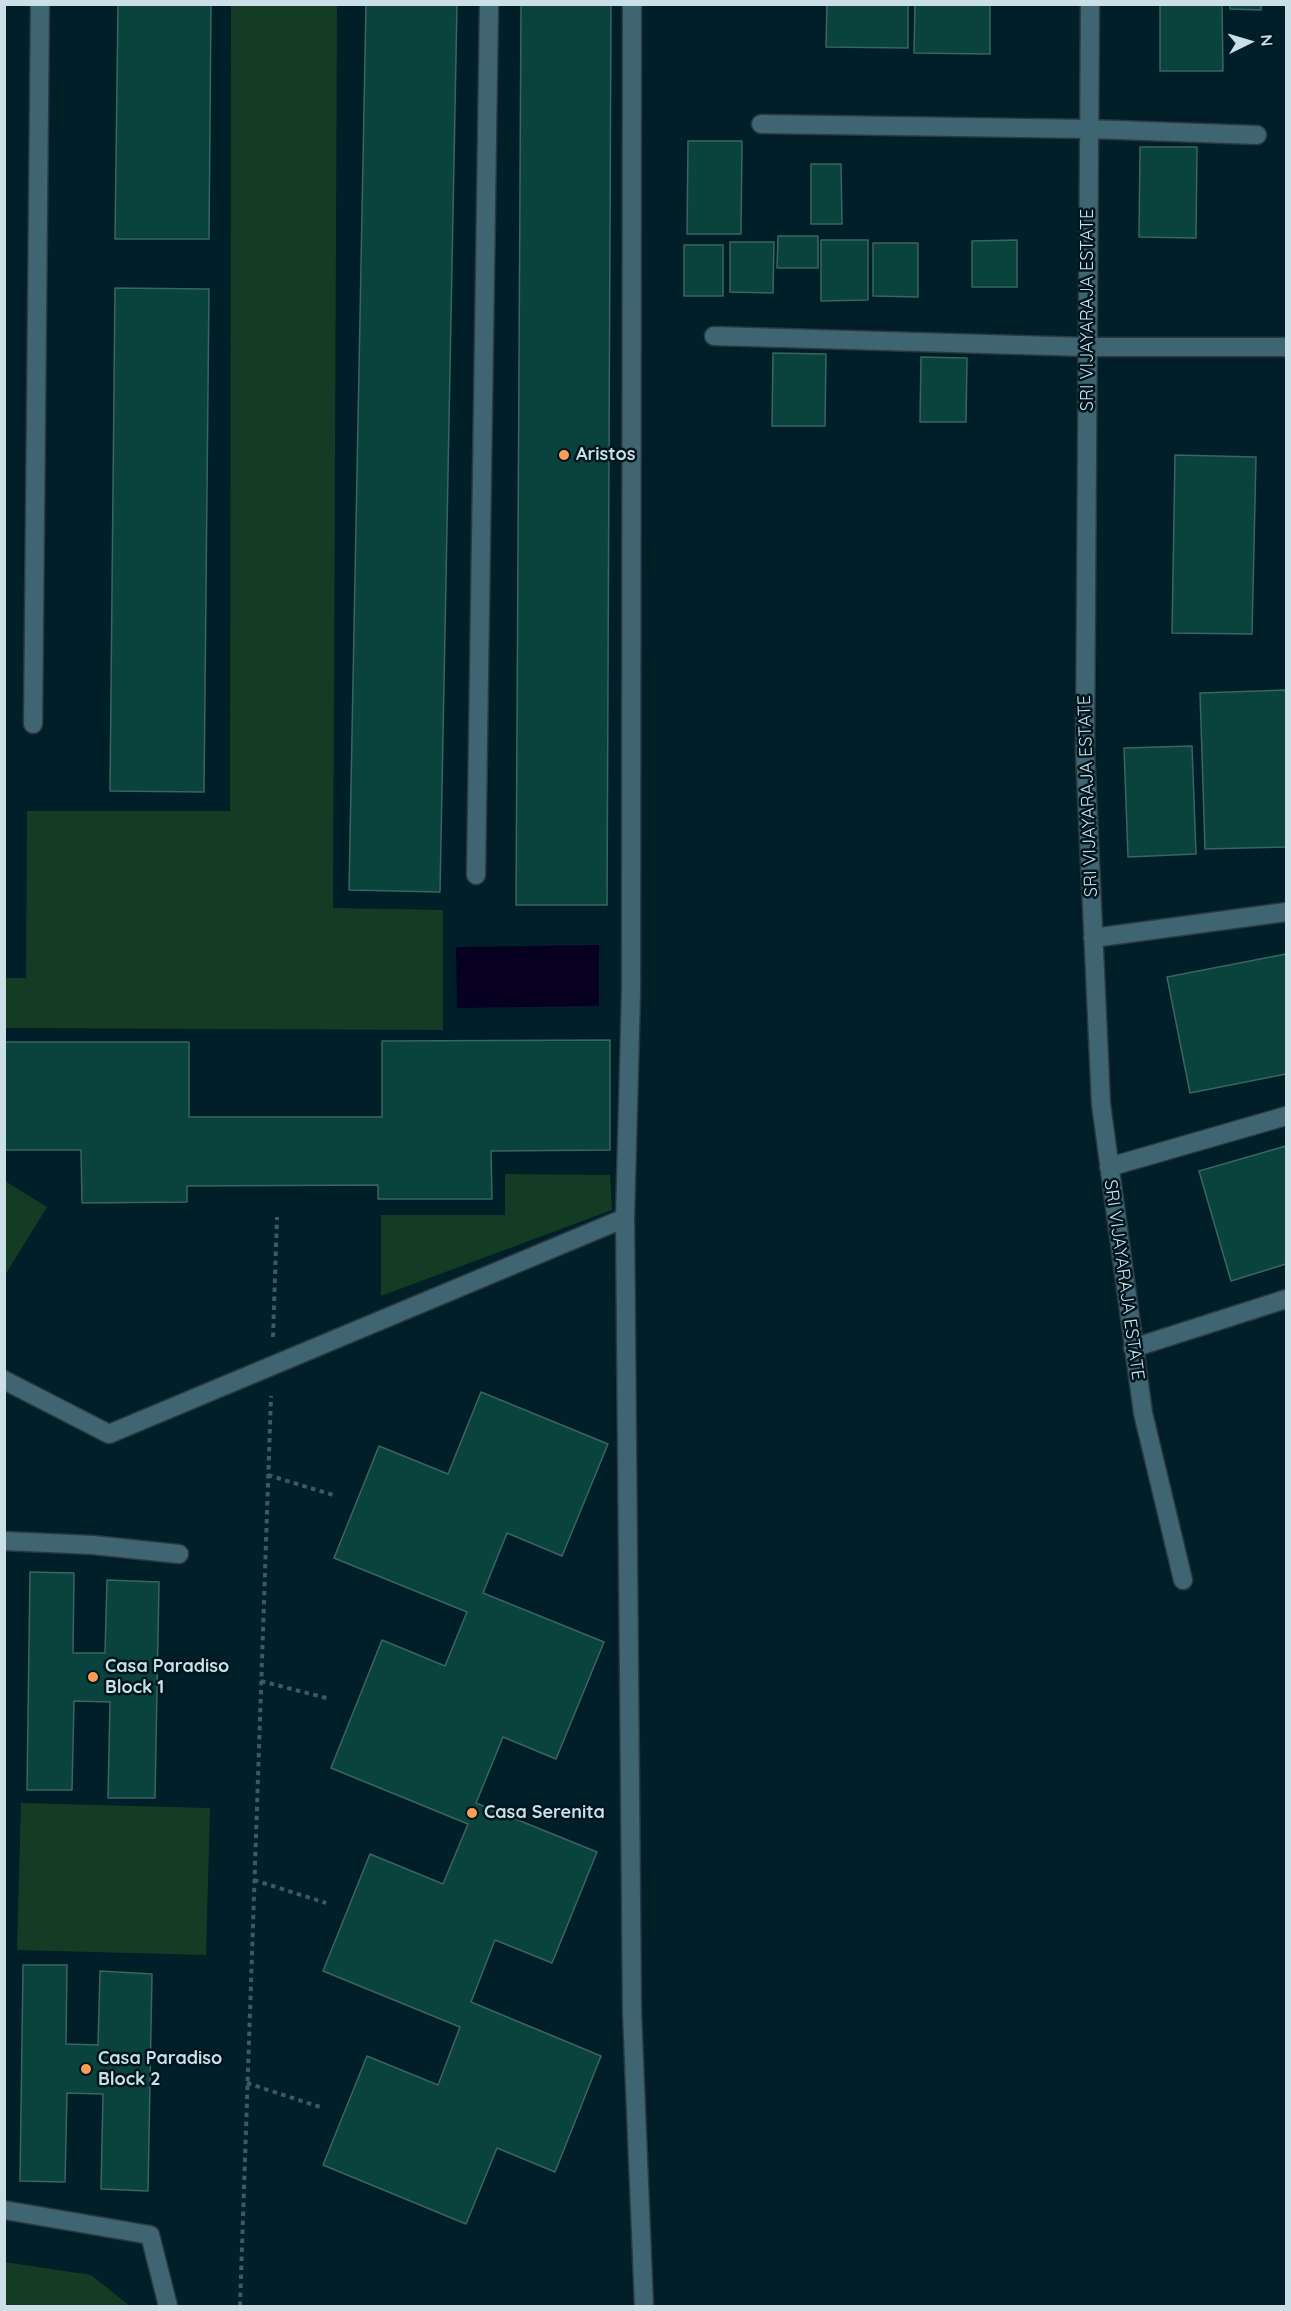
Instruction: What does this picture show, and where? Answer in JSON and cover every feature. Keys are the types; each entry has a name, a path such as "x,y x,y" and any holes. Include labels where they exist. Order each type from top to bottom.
{"street":[{"path":"33,724 40,4"},
{"path":"476,875 489,4"},
{"path":"632,4 631,993 625,1218 632,2013 644,2307"},
{"name":"SRI VIJAYARAJA ESTATE","path":"1090,4 1085,752 1101,1104 1143,1413 1183,1580"},
{"path":"760,124 1089,129 1257,135"},
{"path":"714,336 1087,347 1287,347"},
{"path":"1093,938 1287,912"},
{"path":"1109,1167 1287,1116"},
{"path":"4,1380 109,1434 625,1218"},
{"path":"1133,1347 1287,1299"},
{"path":"4,1541 93,1545 180,1554"},
{"path":"4,2210 150,2235 168,2307"}],"path":[{"path":"240,2307 277,1217"},
{"path":"268,1475 333,1495"},
{"path":"261,1682 330,1699"},
{"path":"254,1880 326,1903"},
{"path":"247,2083 323,2108"}],"green space":[{"path":"231,5 337,5 333,908 443,910 443,1030 5,1028 5,978 26,978 27,811 230,811"},
{"path":"505,1174 610,1175 612,1210 381,1296 381,1215 505,1215"},
{"path":"5,1181 47,1207 5,1275"},
{"path":"21,1803 210,1808 206,1955 17,1950"},
{"path":"4,2262 91,2275 130,2306 5,2306"}],"shaded area":[{"path":"599,945 599,1006 457,1008 456,947"}],"building":[{"path":"118,4 211,4 209,239 115,239"},
{"path":"366,4 457,4 440,892 349,890"},
{"name":"Aristos","path":"521,4 611,4 607,905 516,905"},
{"path":"827,4 908,4 908,48 826,47"},
{"path":"915,4 990,4 990,54 914,53"},
{"path":"1160,4 1222,4 1223,71 1160,71"},
{"path":"1230,4 1261,4 1261,10 1230,9"},
{"path":"688,141 742,141 741,234 687,234"},
{"path":"1140,147 1197,147 1196,238 1139,237"},
{"path":"811,164 841,164 842,224 811,224"},
{"path":"778,236 818,236 818,268 777,268"},
{"path":"821,240 868,240 868,300 821,301"},
{"path":"1017,240 1017,287 972,287 972,241"},
{"path":"730,242 774,242 773,293 730,292"},
{"path":"873,243 918,243 918,297 873,296"},
{"path":"684,245 723,245 723,296 684,296"},
{"path":"115,288 209,289 204,792 110,791"},
{"path":"773,353 826,354 825,426 772,426"},
{"path":"921,357 967,358 966,422 920,422"},
{"path":"1175,455 1256,457 1252,634 1172,633"},
{"path":"1286,690 1286,847 1205,849 1200,693"},
{"path":"1192,746 1196,854 1128,857 1124,748"},
{"path":"1286,954 1286,1074 1190,1093 1167,977"},
{"path":"610,1040 610,1150 491,1151 492,1199 378,1199 378,1185 187,1186 187,1202 82,1203 81,1150 4,1150 4,1042 189,1042 189,1117 382,1117 382,1041"},
{"path":"1286,1146 1286,1264 1231,1281 1199,1171"},
{"name":"Casa Serenita","path":"481,1392 608,1444 562,1556 507,1533 483,1593 604,1642 556,1759 503,1737 476,1803 597,1852 552,1963 495,1940 471,2002 601,2056 555,2172 497,2148 466,2224 323,2165 367,2056 438,2085 460,2027 323,1971 370,1854 443,1884 468,1824 331,1768 382,1640 445,1666 467,1612 334,1558 379,1446 448,1474"},
{"name":"Casa Paradiso Block 1","path":"30,1572 74,1573 73,1653 105,1653 107,1580 159,1582 155,1798 108,1798 110,1702 74,1701 72,1790 27,1790"},
{"name":"Casa Paradiso Block 2","path":"23,1965 67,1965 66,2044 98,2045 100,1971 152,1974 148,2191 101,2189 103,2094 67,2093 65,2182 20,2181"}],"place":[{"name":"Aristos","path":"564,455"},
{"name":"Casa Paradiso Block 1","path":"93,1677"},
{"name":"Casa Serenita","path":"472,1813"},
{"name":"Casa Paradiso Block 2","path":"86,2069"}]}
